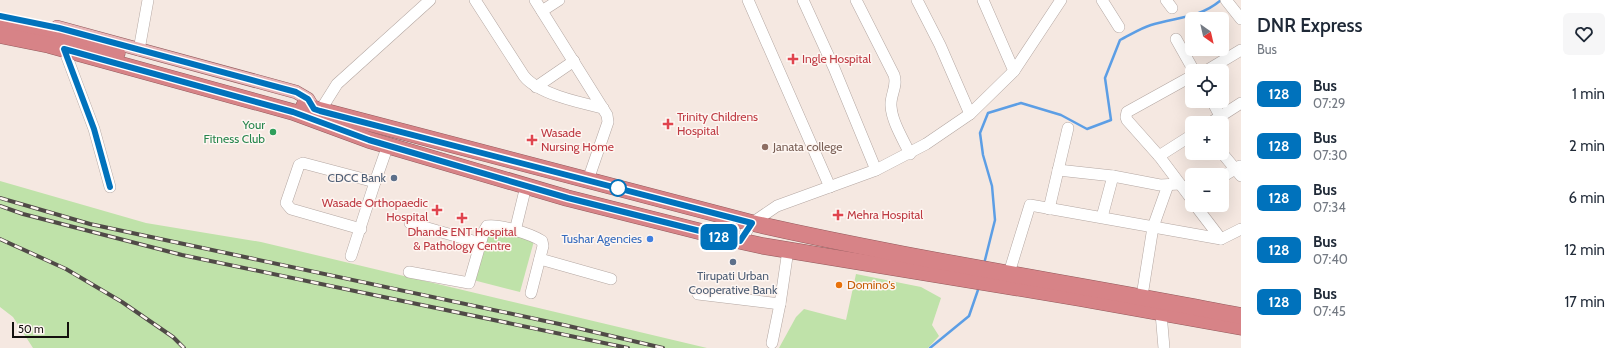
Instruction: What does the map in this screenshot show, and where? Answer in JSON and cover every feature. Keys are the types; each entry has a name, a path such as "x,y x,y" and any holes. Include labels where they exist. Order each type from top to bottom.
{"highway":[{"path":"0,21 32,28 194,76 312,108 752,223 956,271"},
{"path":"0,35 64,49 293,112 369,140 575,200 740,241 788,250 1142,296 1241,316"},
{"path":"1002,277 1161,313 1241,327"}],"main road":[{"path":"0,16 59,28 296,92 308,99 312,108"}],"street":[{"path":"139,50 148,0"},
{"path":"312,108 430,0"},
{"path":"475,0 524,76 536,87 603,108"},
{"path":"535,0 607,115 608,122 588,180"},
{"path":"542,11 560,0"},
{"path":"748,0 830,187"},
{"path":"803,0 834,68 876,170"},
{"path":"856,0 894,75 895,85 891,98 892,111 910,154"},
{"path":"917,0 940,46 970,114"},
{"path":"983,0 1014,71"},
{"path":"740,241 752,223 777,206 876,170 910,154 970,114 1014,71 1061,0"},
{"path":"1102,0 1119,27"},
{"path":"1232,3 1241,19"},
{"path":"1176,39 1190,64"},
{"path":"64,49 94,129 110,187"},
{"path":"1218,64 1241,50"},
{"path":"536,87 574,61"},
{"path":"1185,80 1127,112 1126,117 1159,156 1185,190"},
{"path":"1216,108 1220,116 1241,103"},
{"path":"1049,209 1068,128"},
{"path":"1159,156 1185,139"},
{"path":"351,256 388,145"},
{"path":"1229,160 1239,170 1229,174"},
{"path":"361,229 291,209 286,202 299,165 303,163 375,182"},
{"path":"1058,170 1113,176 1168,185 1180,184"},
{"path":"1102,217 1113,176"},
{"path":"1142,296 1154,227 1168,185"},
{"path":"515,231 526,186"},
{"path":"1002,277 1030,205 1221,239 1241,229"},
{"path":"1201,212 1221,239"},
{"path":"410,223 480,243"},
{"path":"409,272 469,283 484,231 487,226 492,225 515,231 542,241 543,246 531,293"},
{"path":"772,343 780,304 788,250"},
{"path":"540,259 611,279"},
{"path":"698,294 780,304"},
{"path":"1161,313 1164,348"}],"green space":[{"path":"0,181 146,223 261,242 707,348 33,348 13,317 0,307"},
{"path":"487,228 534,241 520,292 473,280"},
{"path":"856,274 921,287 941,298 932,325 939,336 928,348 779,348 796,317 804,309 846,320"}],"waterway":[{"path":"984,264 995,220 992,186 983,155 980,133 988,113 1021,103 1061,115 1087,129 1111,120 1105,78 1120,40 1147,26 1196,14 1213,6 1221,0"},
{"path":"930,348 969,316 979,287"}],"railway":[{"path":"0,198 90,224 564,325 663,348"},
{"path":"0,206 23,214 182,255 628,348"},
{"path":"0,239 66,269 122,302 173,337 184,348"}],"bus line":[{"name":"128","path":"0,16 59,28 296,92 308,99 314,109 320,111 752,223 740,241 682,228 568,198 382,144 293,112 64,49 94,129 110,187"}],"place":[{"name":"Ingle Hospital","path":"793,59"},
{"name":"Trinity Childrens Hospital","path":"668,124"},
{"name":"Your Fitness Club","path":"273,132"},
{"name":"Wasade Nursing Home","path":"532,140"},
{"name":"Janata college","path":"765,147"},
{"name":"CDCC Bank","path":"394,178"},
{"name":"Wasade Orthopaedic Hospital","path":"437,210"},
{"name":"Mehra Hospital","path":"838,215"},
{"name":"Dhande ENT Hospital & Pathology Centre","path":"462,218"},
{"name":"Tushar Agencies","path":"650,239"},
{"name":"Tirupati Urban Cooperative Bank","path":"733,262"},
{"name":"Domino's","path":"839,285"}]}
